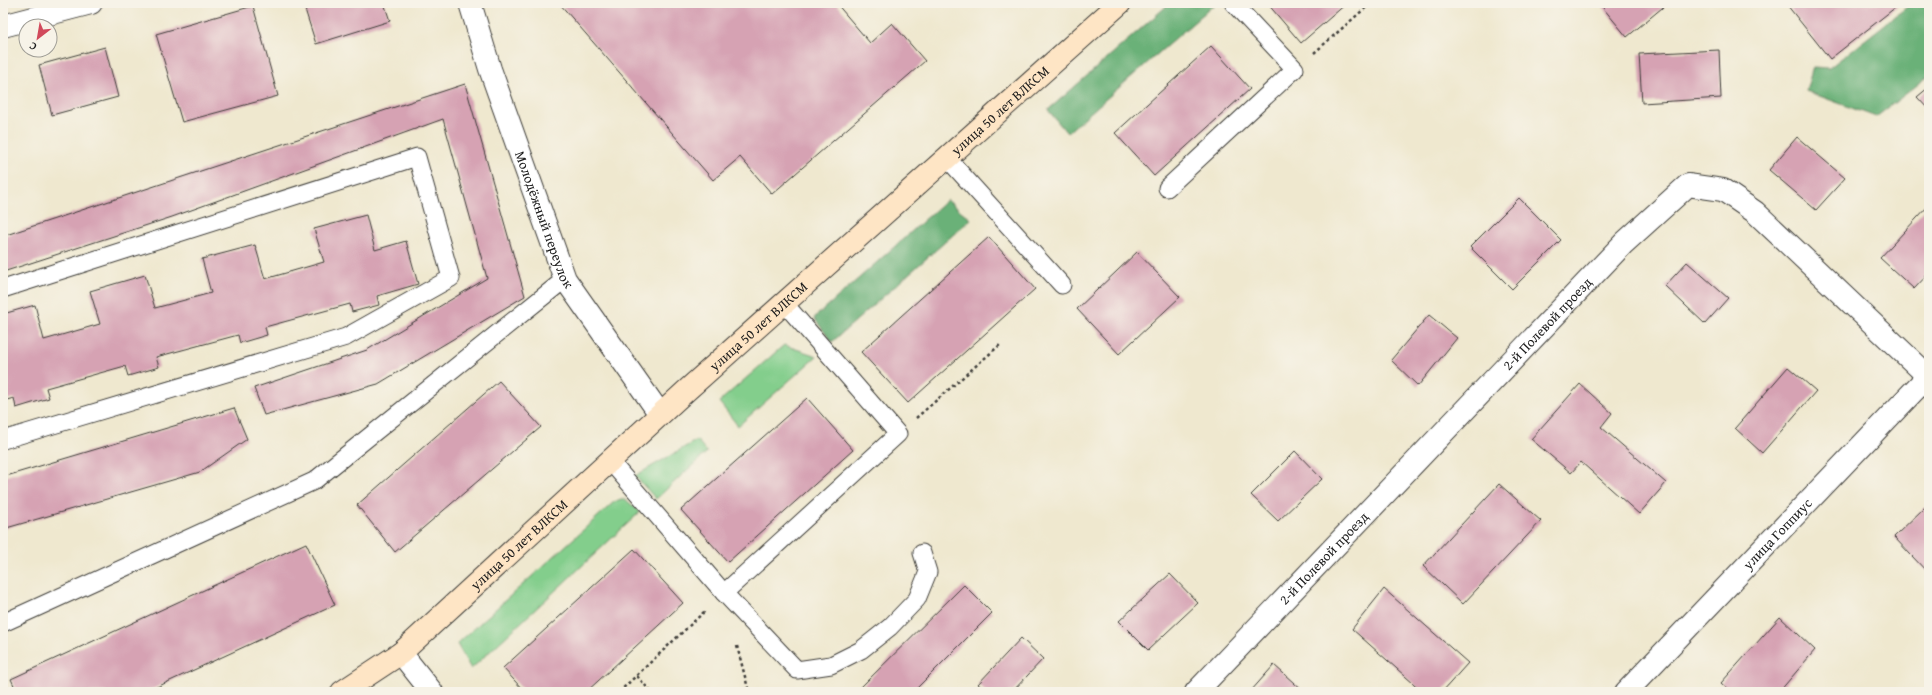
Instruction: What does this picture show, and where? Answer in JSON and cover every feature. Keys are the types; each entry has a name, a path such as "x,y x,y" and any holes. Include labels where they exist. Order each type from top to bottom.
{"street":[{"path":"3,26 91,3"},
{"name":"Молодёжный переулок","path":"470,3 490,69 565,279 660,414"},
{"name":"улица 50 лет ВЛКСМ","path":"342,692 401,653 660,414 1120,3"},
{"name":"2-й Полевой проезд","path":"1196,692 1624,243 1688,185 1722,190 1754,212 1929,376"},
{"name":"улица Гоппиус","path":"1626,692 1929,376"},
{"path":"401,653 432,692"}],"lane":[{"path":"1167,188 1295,69 1233,3"},
{"path":"3,289 417,158 451,278 346,338 3,440"},
{"path":"947,158 1062,285"},
{"path":"3,623 314,481 565,279"},
{"path":"724,593 898,434 784,304"},
{"path":"610,461 724,593 797,670 830,665 861,650 890,626 917,599 928,572 922,553"}],"path":[{"path":"1295,69 1371,3"},
{"path":"898,434 1001,344"},
{"path":"620,692 724,593"},
{"path":"637,676 651,692"}],"green space":[{"path":"1170,3 1216,3 1067,133 1048,110"},
{"path":"1912,3 1929,3 1929,76 1876,117 1806,91 1813,67 1829,68"},
{"path":"947,200 971,219 832,342 814,318"},
{"path":"784,345 817,356 738,426 719,402"},
{"path":"697,440 707,452 656,499 635,476"},
{"path":"625,499 640,512 471,669 457,644 614,502"}],"building":[{"path":"303,3 384,3 390,21 316,44"},
{"path":"559,3 836,3 870,43 892,23 925,61 772,194 740,157 713,180"},
{"path":"1267,3 1347,3 1301,43"},
{"path":"1599,3 1668,3 1627,37"},
{"path":"1790,3 1901,3 1830,59 1787,5"},
{"path":"253,6 278,96 182,122 156,34"},
{"path":"1211,46 1250,89 1154,176 1115,133"},
{"path":"105,47 118,97 52,115 39,65"},
{"path":"1719,50 1721,98 1642,103 1639,54"},
{"path":"465,84 525,296 378,384 264,415 254,388 367,350 487,278 443,119 172,217 3,272 3,236"},
{"path":"1929,87 1929,110 1917,97"},
{"path":"1797,137 1845,178 1816,210 1769,170"},
{"path":"1519,198 1561,240 1512,289 1470,247"},
{"path":"1929,205 1929,273 1914,289 1880,258"},
{"path":"366,215 375,250 406,241 418,284 377,296 379,305 352,312 350,304 265,327 267,335 240,343 238,335 156,357 159,367 128,376 125,366 46,388 49,398 16,408 14,398 3,401 3,314 35,305 44,340 100,324 90,291 145,275 155,308 211,293 202,259 255,245 265,279 324,262 314,229"},
{"path":"989,237 1035,289 908,403 861,352"},
{"path":"1137,252 1180,297 1119,354 1077,309"},
{"path":"1687,262 1728,298 1705,324 1665,286"},
{"path":"1429,315 1457,338 1418,386 1391,360"},
{"path":"1788,367 1816,391 1762,453 1735,428"},
{"path":"499,381 541,427 395,552 357,505"},
{"path":"1580,384 1612,413 1601,427 1666,483 1639,514 1581,462 1571,473 1531,439"},
{"path":"807,398 853,450 728,562 681,510"},
{"path":"234,408 247,439 200,472 3,529 3,477"},
{"path":"1295,451 1322,479 1278,521 1251,495"},
{"path":"1499,484 1541,521 1463,604 1423,566"},
{"path":"1925,507 1929,510 1929,574 1894,537"},
{"path":"306,543 335,605 146,692 17,692 11,679"},
{"path":"634,549 683,603 586,692 525,692 503,668"},
{"path":"1170,574 1198,603 1148,650 1119,621"},
{"path":"964,585 992,613 913,692 856,692"},
{"path":"1384,589 1468,663 1442,692 1423,692 1352,629"},
{"path":"1780,617 1815,650 1779,692 1731,692 1721,683"},
{"path":"1021,638 1043,659 1012,692 987,692 978,684"},
{"path":"1274,665 1304,692 1250,692"}]}
